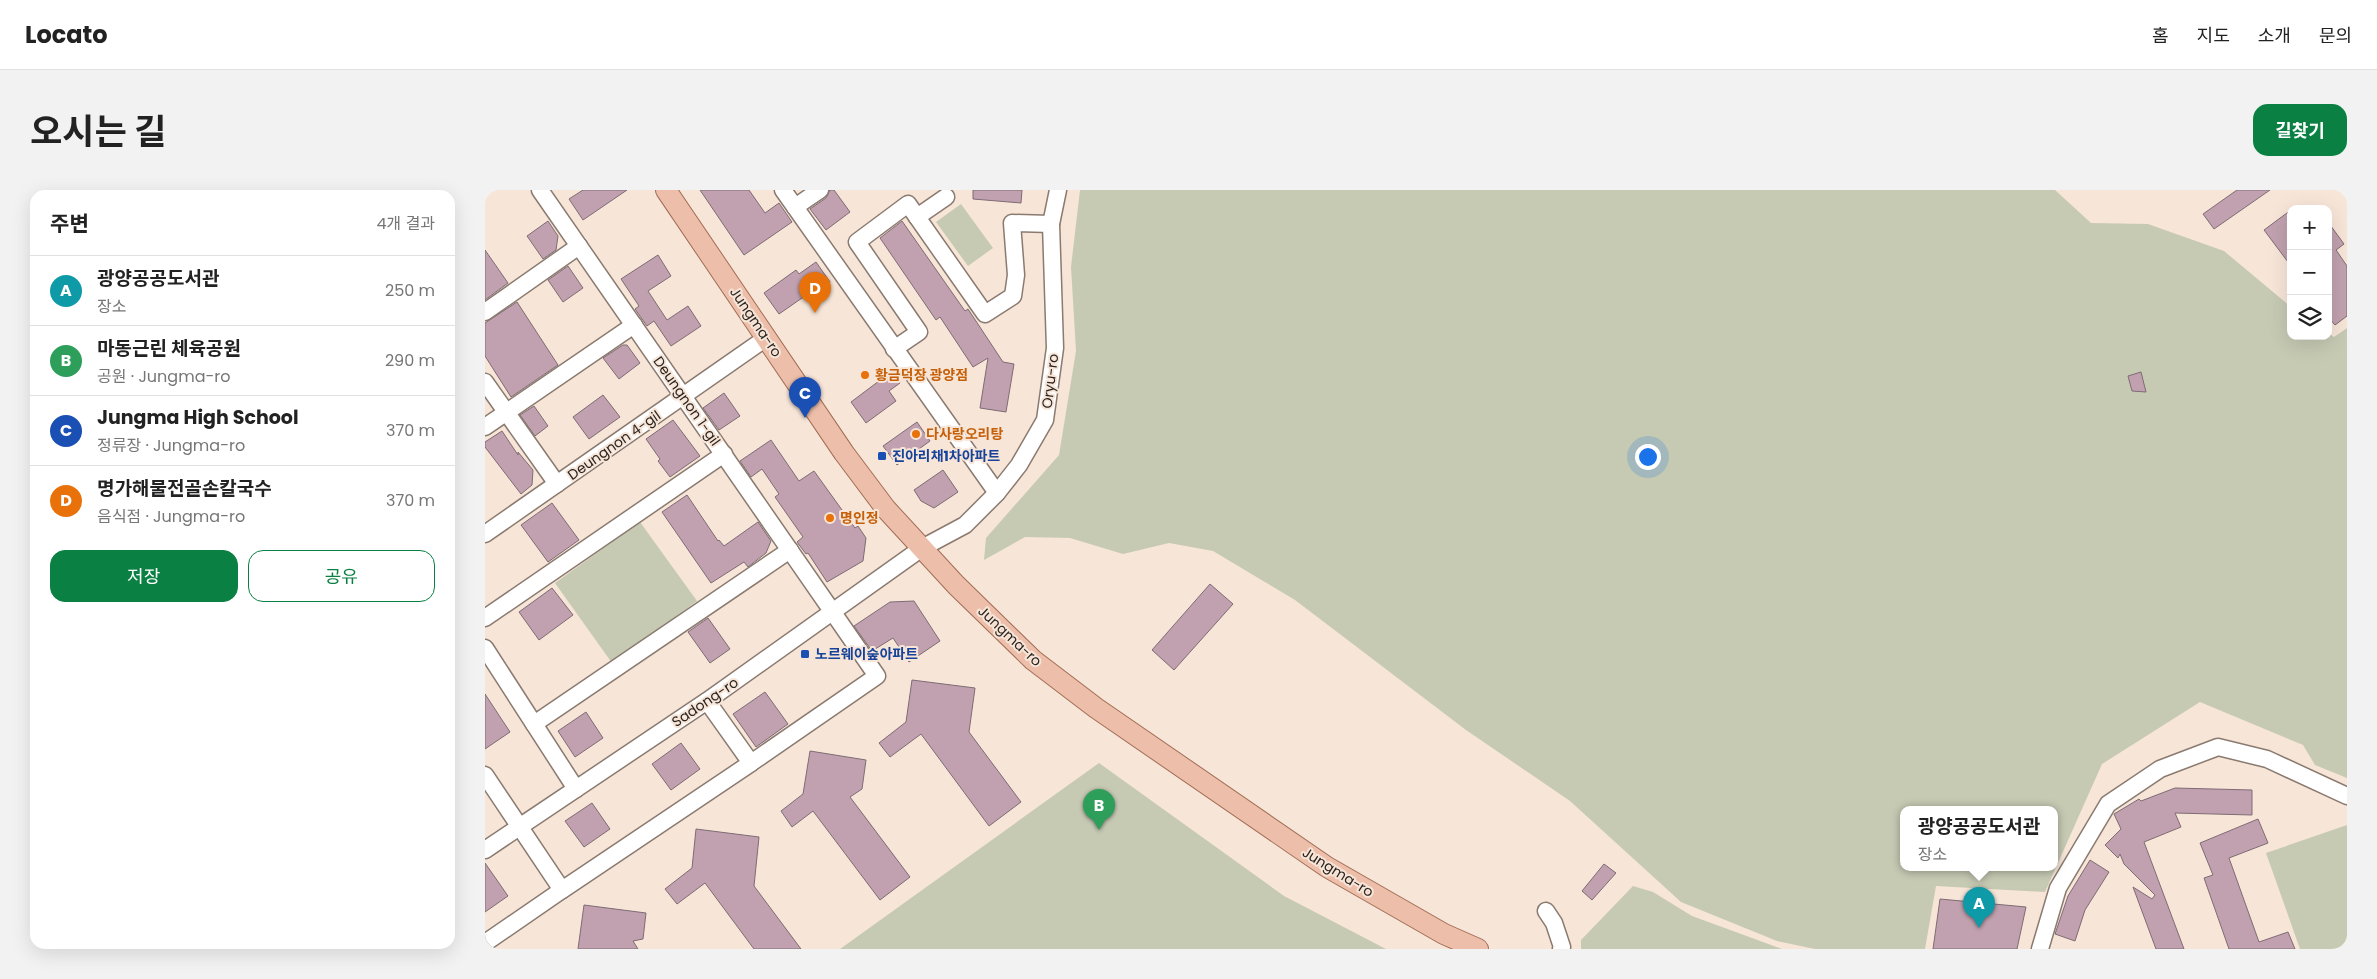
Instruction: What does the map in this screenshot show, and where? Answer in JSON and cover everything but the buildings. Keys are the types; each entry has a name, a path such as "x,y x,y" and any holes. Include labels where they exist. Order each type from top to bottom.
{"main road":[{"name":"Jungma-ro","path":"666,190 844,453 886,509 1033,660 1096,708 1327,867 1444,934 1478,949"}],"street":[{"name":"Deungnon 1-gil","path":"540,190 877,676 751,763"},
{"path":"783,190 997,493"},
{"path":"795,207 820,190"},
{"name":"Oryu-ro","path":"922,548 965,525 997,493 1019,465 1045,420 1055,348 1051,224 1057,190"},
{"path":"917,217 946,197"},
{"path":"894,349 919,332 857,242 908,204 985,314 1013,296 1016,275 1012,223 1051,224"},
{"path":"485,312 579,246"},
{"path":"485,427 634,325"},
{"name":"Deungnon 4-gil","path":"485,534 766,338"},
{"path":"485,382 557,484"},
{"path":"485,618 724,454"},
{"name":"Sadong-ro","path":"485,850 707,701 922,548"},
{"path":"534,724 791,550"},
{"path":"485,648 576,789"},
{"path":"485,943 751,763 707,701"},
{"path":"2040,949 2058,888 2108,804 2160,768 2218,747 2267,759 2347,796"},
{"path":"485,775 562,890"},
{"path":"1546,911 1554,924 1562,947 1561,949"}],"green space":[{"path":"1080,190 2055,190 2091,223 2148,224 2224,251 2287,304 2287,340 2332,340 2332,336 2334,337 2347,328 2347,778 2315,765 2303,745 2200,702 2102,764 2058,863 2058,806 1900,806 1900,871 2054,871 2045,892 1936,886 1925,949 1815,949 1777,941 1681,902 1570,801 1466,730 1295,600 1213,551 1169,543 1123,554 1070,538 1025,537 984,560 986,538 1059,455 1076,351 1071,267"},
{"path":"961,204 993,248 968,266 936,222"},
{"path":"640,522 697,601 612,663 555,583"},
{"path":"1099,763 1284,896 1386,949 840,949"},
{"path":"2347,825 2347,949 2300,949 2266,853"},
{"path":"1633,886 1653,892 1692,916 1782,949 1581,949 1581,940"}],"place":[{"name":"명가해물전골손칼국수","path":"815,313"},
{"name":"황금덕장 광양점","path":"865,375"},
{"name":"Jungma High School","path":"805,418"},
{"name":"다사랑오리탕","path":"916,434"},
{"name":"진아리채1차아파트","path":"882,456"},
{"name":"명인정","path":"830,518"},
{"name":"노르웨이숲아파트","path":"805,654"},
{"name":"마동근린 체육공원","path":"1099,830"},
{"name":"광양공공도서관","path":"1979,928"}]}
